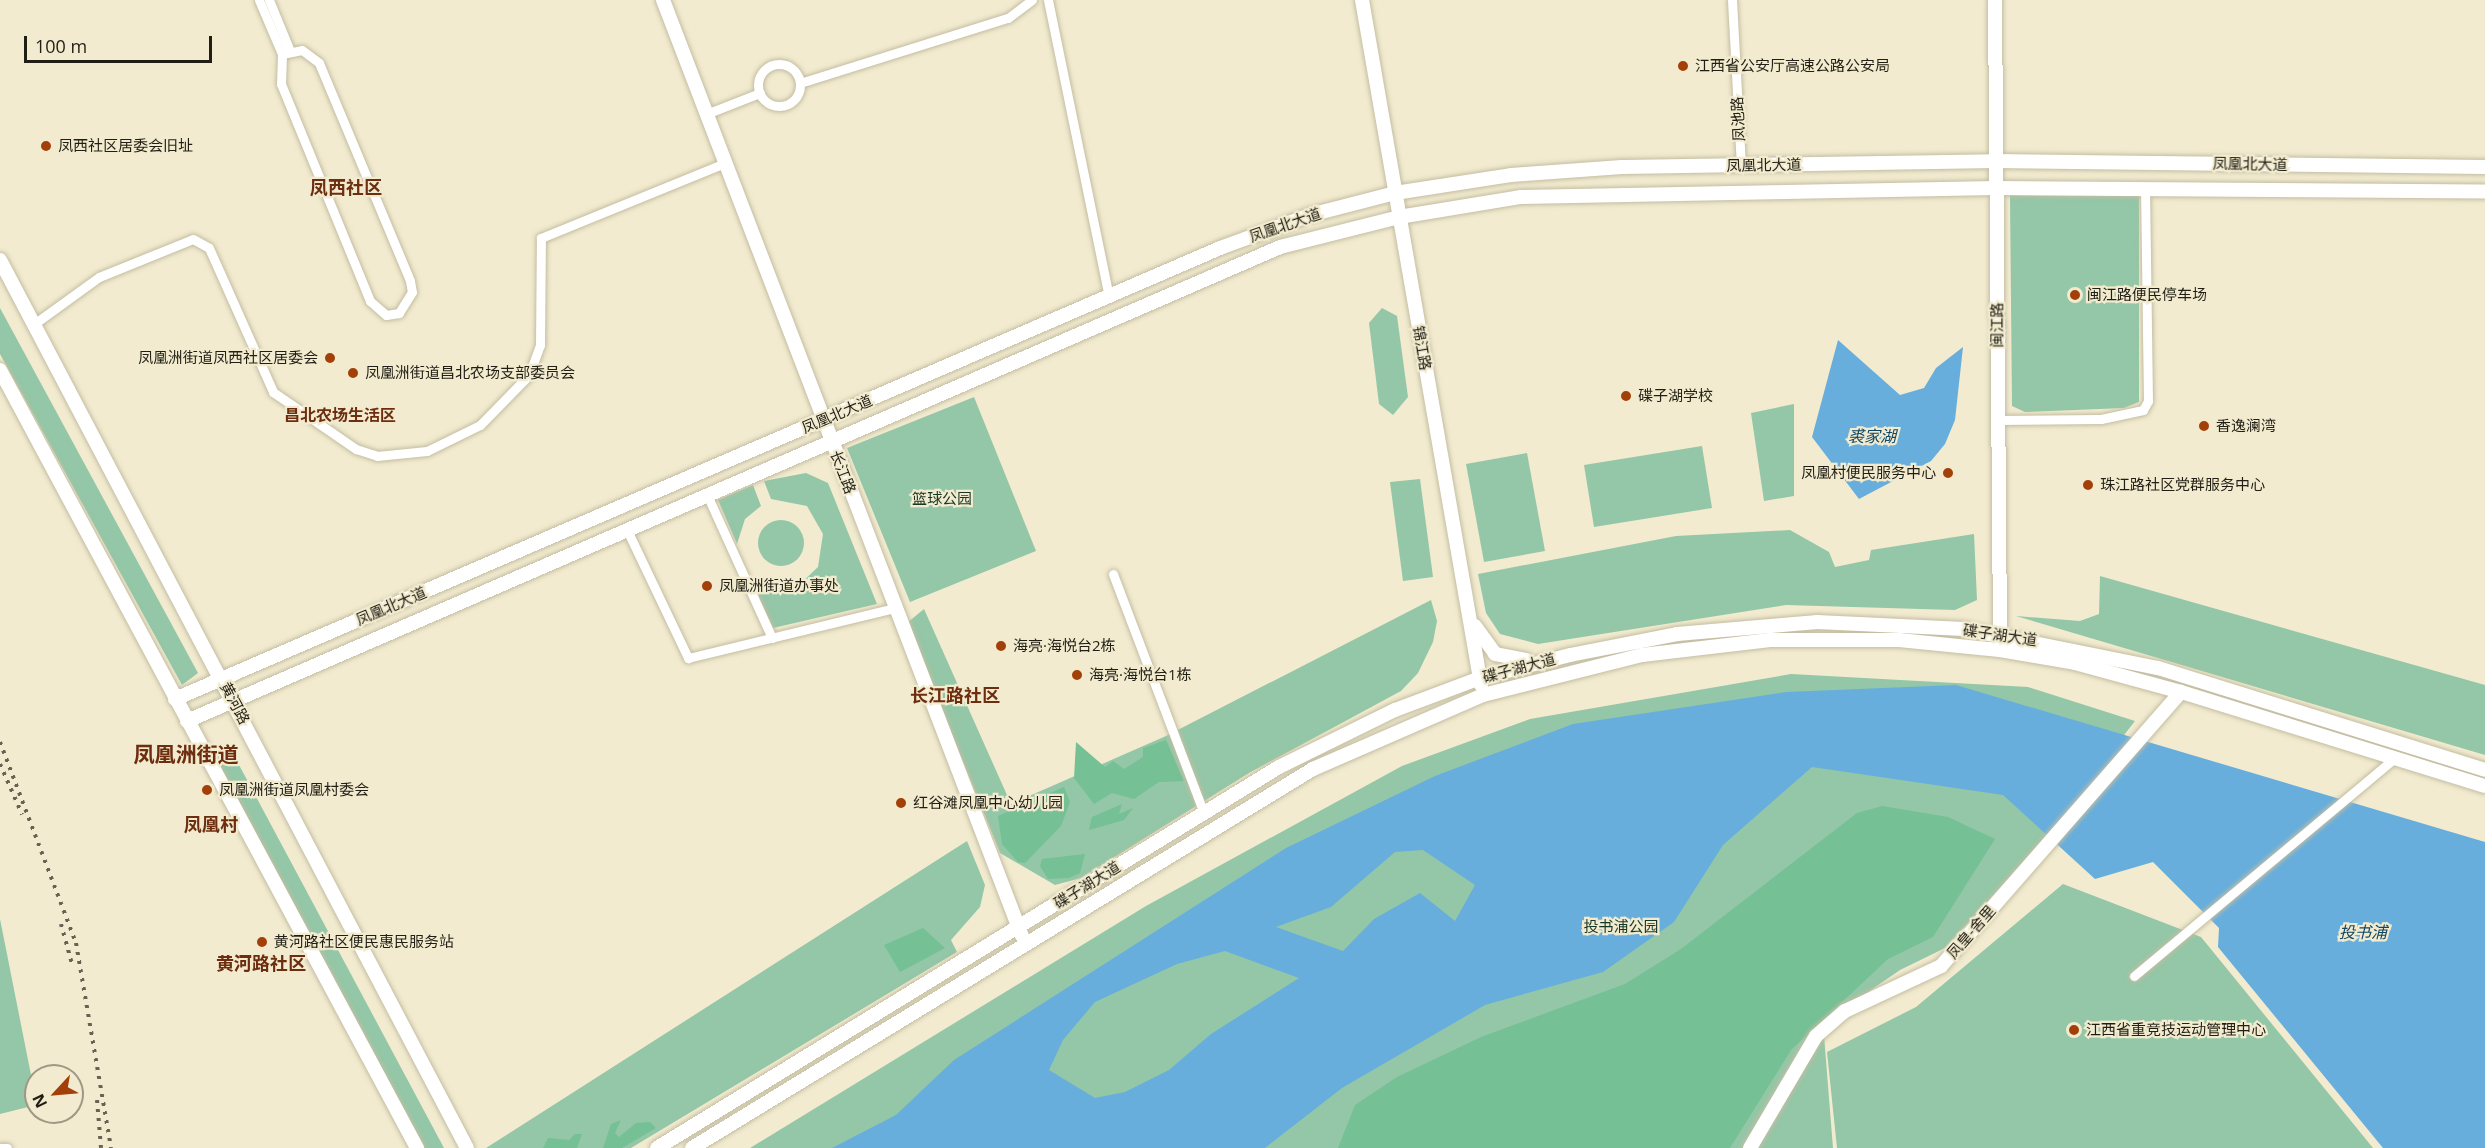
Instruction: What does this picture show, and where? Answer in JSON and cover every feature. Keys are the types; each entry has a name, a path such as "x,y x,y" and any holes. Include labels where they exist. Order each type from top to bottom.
{"main road":[{"name":"长江路","path":"663,0 1024,944"},
{"name":"锦江路","path":"1362,0 1483,696"},
{"name":"闽江路","path":"1995,0 2000,650"},
{"name":"凤凰北大道","path":"175,699 824,421 1109,296 1300,219 1395,193 1522,175 1741,165 1996,161 2485,167"},
{"name":"凤凰北大道","path":"187,721 832,444 1280,247 1399,217 1521,196 1996,188 2485,191"},
{"name":"黄河路","path":"0,260 223,679 467,1148"},
{"path":"0,370 417,1148"},
{"path":"1468,609 1490,649 1506,660 1570,655"},
{"name":"碟子湖大道","path":"657,1148 1204,813 1311,751 1395,710 1480,678 1570,655 1677,634 1817,622 2000,635 2158,669 2485,770"},
{"name":"碟子湖大道","path":"692,1148 1313,769 1483,696 1642,655 1770,640 1899,639 2000,650 2075,663 2181,692 2485,786"},
{"name":"凤皇-舍里","path":"1750,1148 1816,1036 1845,1011 1941,966 2181,692"}],"street":[{"path":"259,0 286,52"},
{"path":"269,0 286,52 281,84 370,301 386,315 399,312 412,292 401,259 319,63 302,50 286,52"},
{"path":"800,83 1008,18 1032,0"},
{"path":"1048,0 1109,296"},
{"name":"凤池路","path":"1732,0 1741,165"},
{"path":"774,64 794,70 800,83 797,96 781,106 760,93 762,72 774,64"},
{"path":"706,114 760,93"},
{"path":"34,324 99,277 193,239 209,248 273,392 356,449 377,456 427,451 480,425 529,375 540,345 541,238 725,163"},
{"path":"1998,420 2101,418 2143,410 2148,401 2145,189"},
{"path":"708,497 772,638"},
{"path":"628,532 688,658 896,608"},
{"path":"1113,574 1204,813"},
{"path":"2134,976 2395,758"},
{"path":"0,1148 7,1148"}],"green space":[{"name":"闽江路便民停车场","path":"2010,195 2139,196 2139,402 2124,408 2025,412 2012,406"},
{"path":"0,308 198,673 182,685 0,354"},
{"path":"1382,308 1397,316 1408,397 1393,415 1379,404 1369,323"},
{"name":"篮球公园","path":"974,397 1036,551 910,602 847,448"},
{"path":"1794,404 1794,496 1764,501 1751,413"},
{"path":"1702,446 1712,508 1594,527 1584,465"},
{"path":"1527,453 1545,551 1484,562 1466,464"},
{"path":"806,473 828,483 877,604 773,628 750,577 774,588 798,586 818,567 823,534 807,506 771,499 764,481"},
{"path":"1420,479 1433,577 1403,581 1390,482"},
{"path":"753,485 761,506 745,519 737,544 718,500"},
{"path":"781,520 797,527 804,543 797,559 781,566 765,559 758,543 765,527"},
{"path":"1790,530 1829,552 1835,567 1869,560 1871,550 1974,534 1977,600 1955,610 1786,605 1538,644 1500,634 1486,613 1478,574 1676,536"},
{"path":"2100,576 2485,685 2485,755 2016,616 2080,621 2099,614"},
{"path":"1431,600 1437,621 1433,642 1418,673 1401,691 1249,773 1081,878 1055,885 1000,853 907,623 924,609 1011,804 1166,736"},
{"name":"投书浦公园","path":"1791,674 2028,687 2135,721 2037,847 1945,948 1900,970 1823,1023 1833,1148 750,1148 1146,906 1402,766 1530,719"},
{"path":"1166,740 1184,781 1159,782 1134,799 1112,793 1094,804 1074,778 1076,742 1105,767 1113,761 1124,769 1143,757 1143,748"},
{"path":"223,747 231,750 444,1148 422,1148 214,760 215,750"},
{"path":"1064,787 1070,802 1061,826 1025,863 1018,862 1002,844 998,816"},
{"path":"1122,804 1119,814 1133,808 1124,820 1089,830 1092,817"},
{"path":"1882,806 1948,817 1995,839 1933,937 1888,959 1791,1050 1730,1148 1338,1148 1355,1105 1397,1077 1481,1037 1625,984 1681,949 1857,813"},
{"path":"967,841 985,885 980,907 951,940 957,952 631,1148 486,1148"},
{"path":"1085,854 1080,873 1069,878 1048,879 1040,866 1042,859"},
{"name":"江西省重竞技运动管理中心","path":"2063,884 2201,937 2373,1148 1837,1148 1827,1052 1916,1007"},
{"path":"0,919 29,1064 24,1064 24,1108 0,1114"},
{"path":"923,928 945,948 900,972 884,945"},
{"path":"621,1120 615,1133 619,1137 636,1123 650,1122 656,1128 622,1148 603,1148 611,1124"},
{"path":"575,1134 582,1134 577,1148 543,1148 548,1138 569,1140"}],"water":[{"name":"裘家湖","path":"1838,340 1900,395 1924,388 1936,368 1963,347 1955,420 1945,444 1931,461 1859,499 1812,437"},
{"name":"投书浦","path":"1956,685 2485,842 2485,1148 2383,1148 2218,947 2219,928 2153,862 2095,879 2003,795 1812,767 1723,845 1674,922 1603,972 1485,1005 1342,1088 1265,1148 832,1148 896,1115 954,1060 1286,848 1435,776 1573,724 1786,692","holes":["1423,850 1475,885 1455,921 1420,893 1374,919 1343,951 1276,927 1331,907 1395,852","1225,951 1299,978 1211,1034 1169,1070 1125,1092 1095,1098 1049,1070 1063,1040 1095,1002 1177,964"]}],"railway":[{"path":"0,742 76,943 111,1148"},
{"path":"0,764 22,814"},
{"path":"61,924 72,964"},
{"path":"97,1100 101,1148"}],"place":[{"name":"江西省公安厅高速公路公安局","path":"1683,66"},
{"name":"凤西社区居委会旧址","path":"46,146"},
{"name":"闽江路便民停车场","path":"2075,295"},
{"name":"凤凰洲街道凤西社区居委会","path":"330,358"},
{"name":"凤凰洲街道昌北农场支部委员会","path":"353,373"},
{"name":"碟子湖学校","path":"1626,396"},
{"name":"香逸澜湾","path":"2204,426"},
{"name":"凤凰村便民服务中心","path":"1948,473"},
{"name":"珠江路社区党群服务中心","path":"2088,485"},
{"name":"凤凰洲街道办事处","path":"707,586"},
{"name":"海亮·海悦台2栋","path":"1001,646"},
{"name":"海亮·海悦台1栋","path":"1077,675"},
{"name":"凤凰洲街道凤凰村委会","path":"207,790"},
{"name":"红谷滩凤凰中心幼儿园","path":"901,803"},
{"name":"黄河路社区便民惠民服务站","path":"262,942"},
{"name":"江西省重竞技运动管理中心","path":"2074,1030"}],"district":[{"name":"凤西社区","path":"346,187"},
{"name":"昌北农场生活区","path":"340,415"},
{"name":"长江路社区","path":"955,695"},
{"name":"凤凰洲街道","path":"186,754"},
{"name":"凤凰村","path":"211,824"},
{"name":"黄河路社区","path":"261,963"}]}
